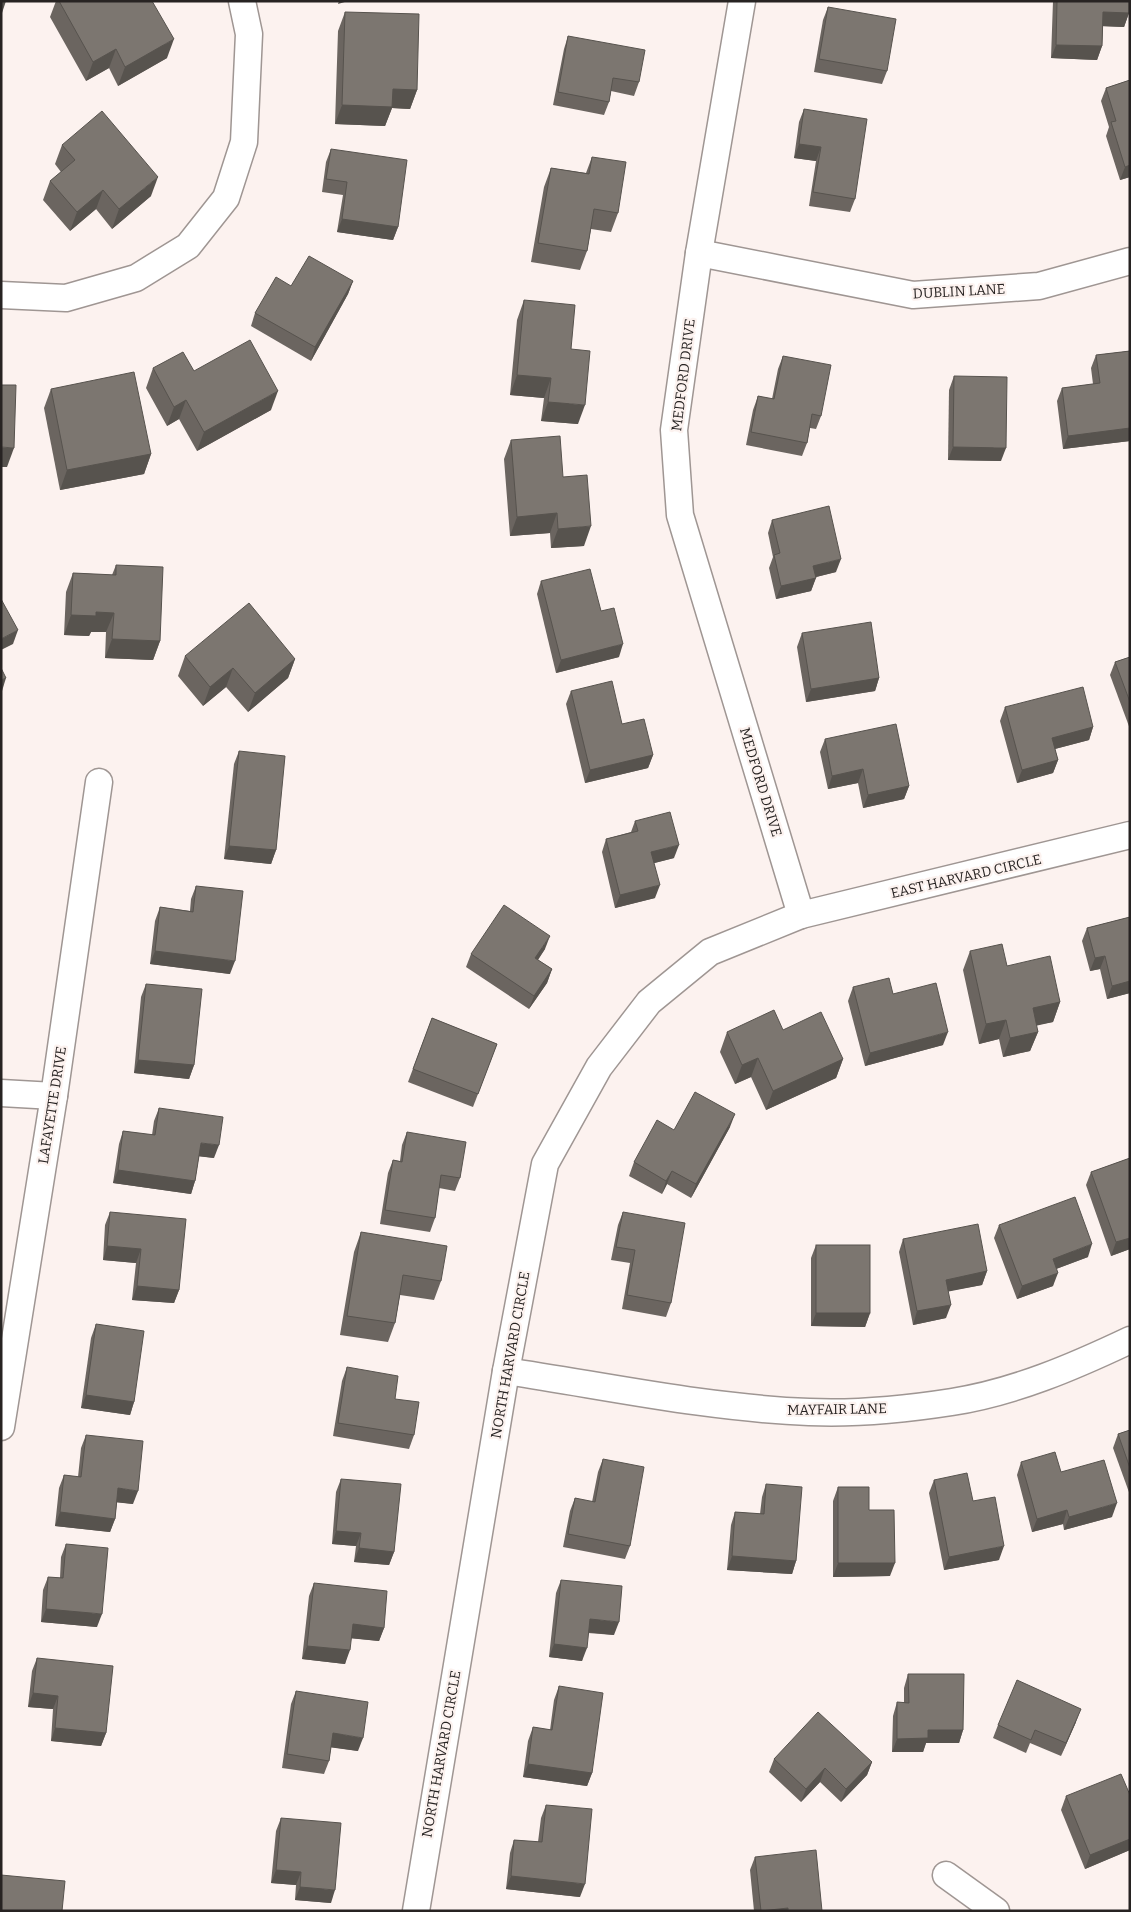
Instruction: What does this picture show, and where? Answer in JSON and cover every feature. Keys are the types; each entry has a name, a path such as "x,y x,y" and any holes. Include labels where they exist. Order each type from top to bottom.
{"street":[{"path":"1,295 66,298 136,278 188,246 226,198 244,142 249,34 242,1"},
{"name":"MEDFORD DRIVE","path":"742,1 699,253 674,430 680,514 801,915"},
{"name":"DUBLIN LANE","path":"699,253 912,295 1039,286 1130,262"},
{"name":"LAFAYETTE DRIVE","path":"1,1428 54,1096 99,782"},
{"name":"EAST HARVARD CIRCLE","path":"801,915 1130,835"},
{"name":"NORTH HARVARD CIRCLE","path":"416,1911 506,1371 545,1164 599,1067 650,1002 710,952 801,915"},
{"path":"1,1094 54,1096"},
{"name":"MAYFAIR LANE","path":"506,1371 718,1404 810,1412 893,1408 953,1402 1014,1386 1069,1368 1130,1340"},
{"path":"946,1875 996,1911"}],"building":[{"path":"59,1 152,1 174,39 125,67 116,49 93,62"},
{"path":"1057,1 1129,1 1129,13 1103,12 1102,46 1056,45"},
{"path":"828,7 896,19 887,71 819,59"},
{"path":"345,12 419,14 417,90 393,89 392,107 342,105"},
{"path":"568,36 645,50 639,82 613,78 609,102 558,92"},
{"path":"1130,80 1130,165 1125,167 1111,122 1116,121 1106,88"},
{"path":"804,109 867,119 855,199 813,192 821,147 799,144"},
{"path":"102,111 158,177 119,209 103,190 77,212 50,181 75,160 62,145"},
{"path":"331,149 407,160 398,227 342,219 347,182 326,179"},
{"path":"592,157 626,162 618,213 594,209 587,251 538,243 551,168 589,174"},
{"path":"309,256 353,281 315,347 255,313 276,277 291,286"},
{"path":"524,300 575,305 571,349 590,351 585,405 548,402 551,378 517,375"},
{"path":"250,340 278,391 204,432 186,400 174,407 153,368 183,352 194,371"},
{"path":"1130,351 1130,428 1068,436 1062,388 1100,383 1096,355"},
{"path":"783,356 831,365 821,416 812,414 807,443 751,432 758,396 774,399"},
{"path":"134,372 151,454 67,470 51,389"},
{"path":"954,376 1007,377 1006,448 953,447"},
{"path":"1,385 16,385 14,448 1,447"},
{"path":"560,436 563,477 587,475 591,526 558,529 557,513 517,517 511,440"},
{"path":"829,506 841,559 813,566 816,578 781,586 774,555 780,553 772,520"},
{"path":"116,565 163,567 160,641 112,639 114,613 96,612 96,616 71,615 73,573 116,575"},
{"path":"590,569 601,611 614,608 623,644 561,660 541,581"},
{"path":"1,599 18,630 1,639"},
{"path":"249,603 295,659 255,693 233,668 210,687 185,656"},
{"path":"871,622 879,678 811,689 802,633"},
{"path":"1130,657 1130,702 1115,662"},
{"path":"1,668 6,678 1,680"},
{"path":"612,681 622,724 644,719 653,755 590,770 571,691"},
{"path":"1083,687 1093,727 1052,738 1058,760 1022,770 1005,707"},
{"path":"896,724 909,786 868,795 863,769 832,776 825,739"},
{"path":"239,751 285,756 276,850 229,846"},
{"path":"670,812 679,845 651,852 660,885 620,895 606,839 638,831 635,821"},
{"path":"196,886 243,891 235,961 155,951 160,907 193,912"},
{"path":"504,905 550,936 535,958 552,969 534,996 471,954"},
{"path":"1130,917 1130,981 1112,986 1105,956 1095,958 1087,928"},
{"path":"1002,944 1007,966 1050,956 1060,1002 1033,1008 1038,1032 1010,1038 1006,1020 986,1024 970,951"},
{"path":"889,978 893,994 936,983 948,1032 870,1053 853,987"},
{"path":"146,984 202,989 194,1065 138,1060"},
{"path":"774,1010 783,1030 821,1012 843,1059 773,1091 758,1058 742,1065 727,1032"},
{"path":"432,1018 497,1044 478,1094 413,1069"},
{"path":"695,1092 735,1114 696,1184 672,1171 666,1181 634,1162 657,1120 674,1130"},
{"path":"159,1108 223,1117 219,1145 201,1143 195,1181 118,1170 123,1131 155,1135"},
{"path":"407,1132 466,1142 460,1178 441,1175 435,1218 385,1210 393,1160 402,1162"},
{"path":"1130,1158 1130,1238 1116,1242 1091,1172"},
{"path":"1075,1197 1092,1244 1053,1259 1058,1273 1022,1286 999,1225"},
{"path":"110,1212 186,1219 179,1290 137,1286 141,1249 107,1246"},
{"path":"623,1212 685,1223 671,1303 627,1295 635,1250 616,1247"},
{"path":"978,1224 987,1271 946,1280 951,1305 917,1311 903,1239"},
{"path":"361,1232 447,1246 441,1281 403,1275 395,1323 347,1316"},
{"path":"816,1245 870,1245 870,1313 816,1313"},
{"path":"96,1324 144,1331 134,1402 86,1395"},
{"path":"347,1367 398,1376 395,1399 419,1402 414,1435 338,1423"},
{"path":"1130,1430 1130,1468 1118,1434"},
{"path":"86,1435 143,1441 138,1491 118,1488 115,1519 60,1512 64,1475 81,1477"},
{"path":"1055,1452 1061,1472 1104,1460 1117,1503 1069,1517 1067,1510 1037,1519 1021,1462"},
{"path":"603,1459 644,1467 630,1546 568,1534 575,1498 595,1502"},
{"path":"967,1473 973,1501 995,1497 1004,1546 949,1557 934,1480"},
{"path":"341,1479 401,1484 394,1552 359,1548 361,1533 336,1531"},
{"path":"766,1484 802,1487 796,1561 732,1556 735,1512 764,1514"},
{"path":"838,1487 869,1487 869,1510 894,1510 895,1563 838,1563"},
{"path":"66,1544 108,1548 102,1614 46,1609 48,1577 63,1578"},
{"path":"561,1580 622,1586 619,1622 590,1619 587,1648 554,1644"},
{"path":"314,1583 387,1591 384,1628 353,1624 350,1650 307,1646"},
{"path":"37,1658 113,1666 106,1733 55,1728 58,1696 33,1693"},
{"path":"908,1674 964,1674 963,1730 928,1730 928,1738 897,1739 897,1702 909,1703"},
{"path":"1017,1680 1081,1709 1066,1743 1035,1730 1031,1740 998,1725"},
{"path":"559,1686 603,1693 592,1773 528,1764 533,1727 552,1730"},
{"path":"296,1691 368,1702 363,1738 333,1733 329,1761 287,1754"},
{"path":"818,1712 872,1762 846,1789 825,1768 806,1789 774,1759"},
{"path":"1121,1774 1130,1795 1130,1839 1090,1855 1066,1796"},
{"path":"546,1805 592,1809 585,1884 511,1876 514,1840 542,1842"},
{"path":"281,1818 341,1823 335,1890 300,1887 301,1872 276,1870"},
{"path":"816,1850 822,1911 788,1911 788,1908 761,1911 755,1857"},
{"path":"1,1875 65,1881 62,1911 1,1911"}]}
